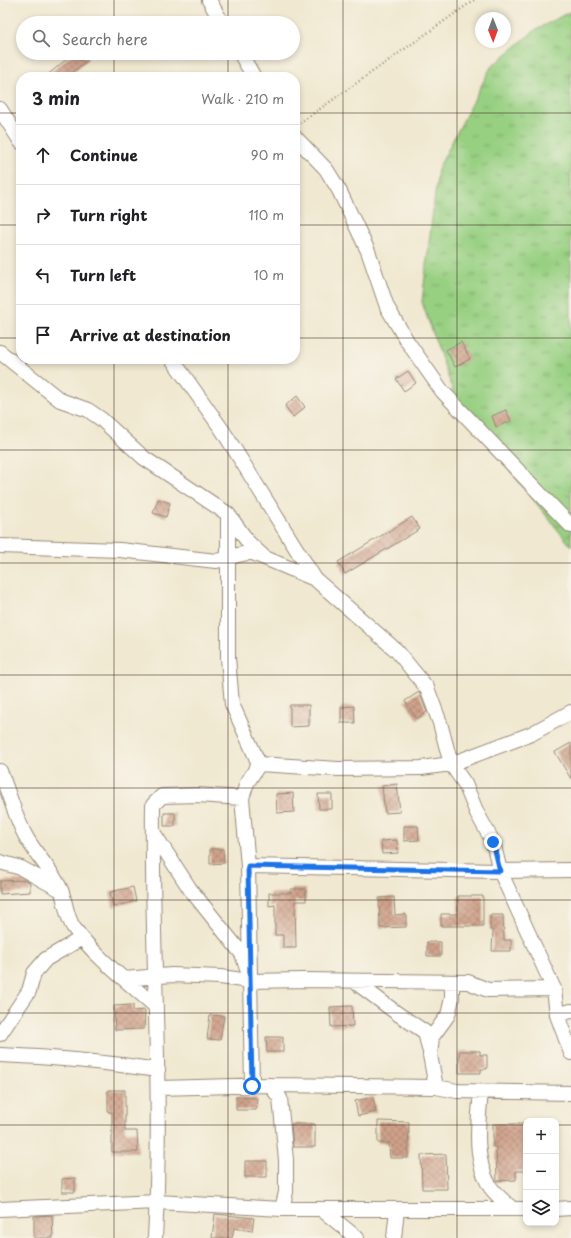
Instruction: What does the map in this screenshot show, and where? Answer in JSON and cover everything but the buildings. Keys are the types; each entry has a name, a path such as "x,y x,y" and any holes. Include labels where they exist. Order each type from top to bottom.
{"street":[{"path":"209,0 218,16"},
{"path":"244,60 251,72"},
{"path":"0,109 16,134"},
{"path":"300,142 326,169 339,190 368,251 387,307 407,341 442,391 571,526"},
{"path":"0,352 60,400 88,410 101,419 144,458 228,514 248,542 264,558"},
{"path":"175,364 223,432 315,579 397,651 427,688 435,709 451,764 465,784 477,813 493,842 500,871 554,989 557,1015 571,1053"},
{"path":"228,514 228,658 232,704 259,764"},
{"path":"0,546 120,550 216,562 227,560 234,555 244,552 252,553 315,579"},
{"path":"259,764 338,768 421,768 451,764 520,738 571,712"},
{"path":"252,1086 248,866 242,798 248,783 259,764"},
{"path":"0,771 23,831 36,855 49,871 61,890 72,926 82,938 124,979 155,1006"},
{"path":"155,1238 159,1088 155,1006 153,805 162,796 198,795 242,798"},
{"path":"153,832 190,889 242,954 250,981"},
{"path":"0,862 21,868 61,890"},
{"path":"248,866 500,871 571,870"},
{"path":"0,1034 29,991 34,973 46,959 82,938"},
{"path":"124,979 155,976 220,977 250,981 468,982 488,990 554,989"},
{"path":"354,981 425,1032 436,1087"},
{"path":"430,1055 432,1037 448,1015 452,998 452,982"},
{"path":"557,1015 571,1011"},
{"path":"0,1055 41,1056 103,1062 158,1070"},
{"path":"270,1085 280,1098 286,1160 286,1192 282,1209"},
{"path":"159,1088 270,1085 436,1087 457,1091 571,1093"},
{"path":"481,1092 478,1123 480,1156 487,1181 492,1190 519,1209"},
{"path":"0,1209 157,1202 282,1209 519,1209"},
{"path":"559,1209 571,1208"},
{"path":"321,1209 357,1238"},
{"path":"394,1238 397,1209"}],"path":[{"path":"300,123 474,0"}],"green space":[{"path":"571,11 571,546 459,408 422,302 438,169 491,67 534,31"}],"route":[{"path":"252,1086 250,1062 248,866 500,871 493,842"}]}
